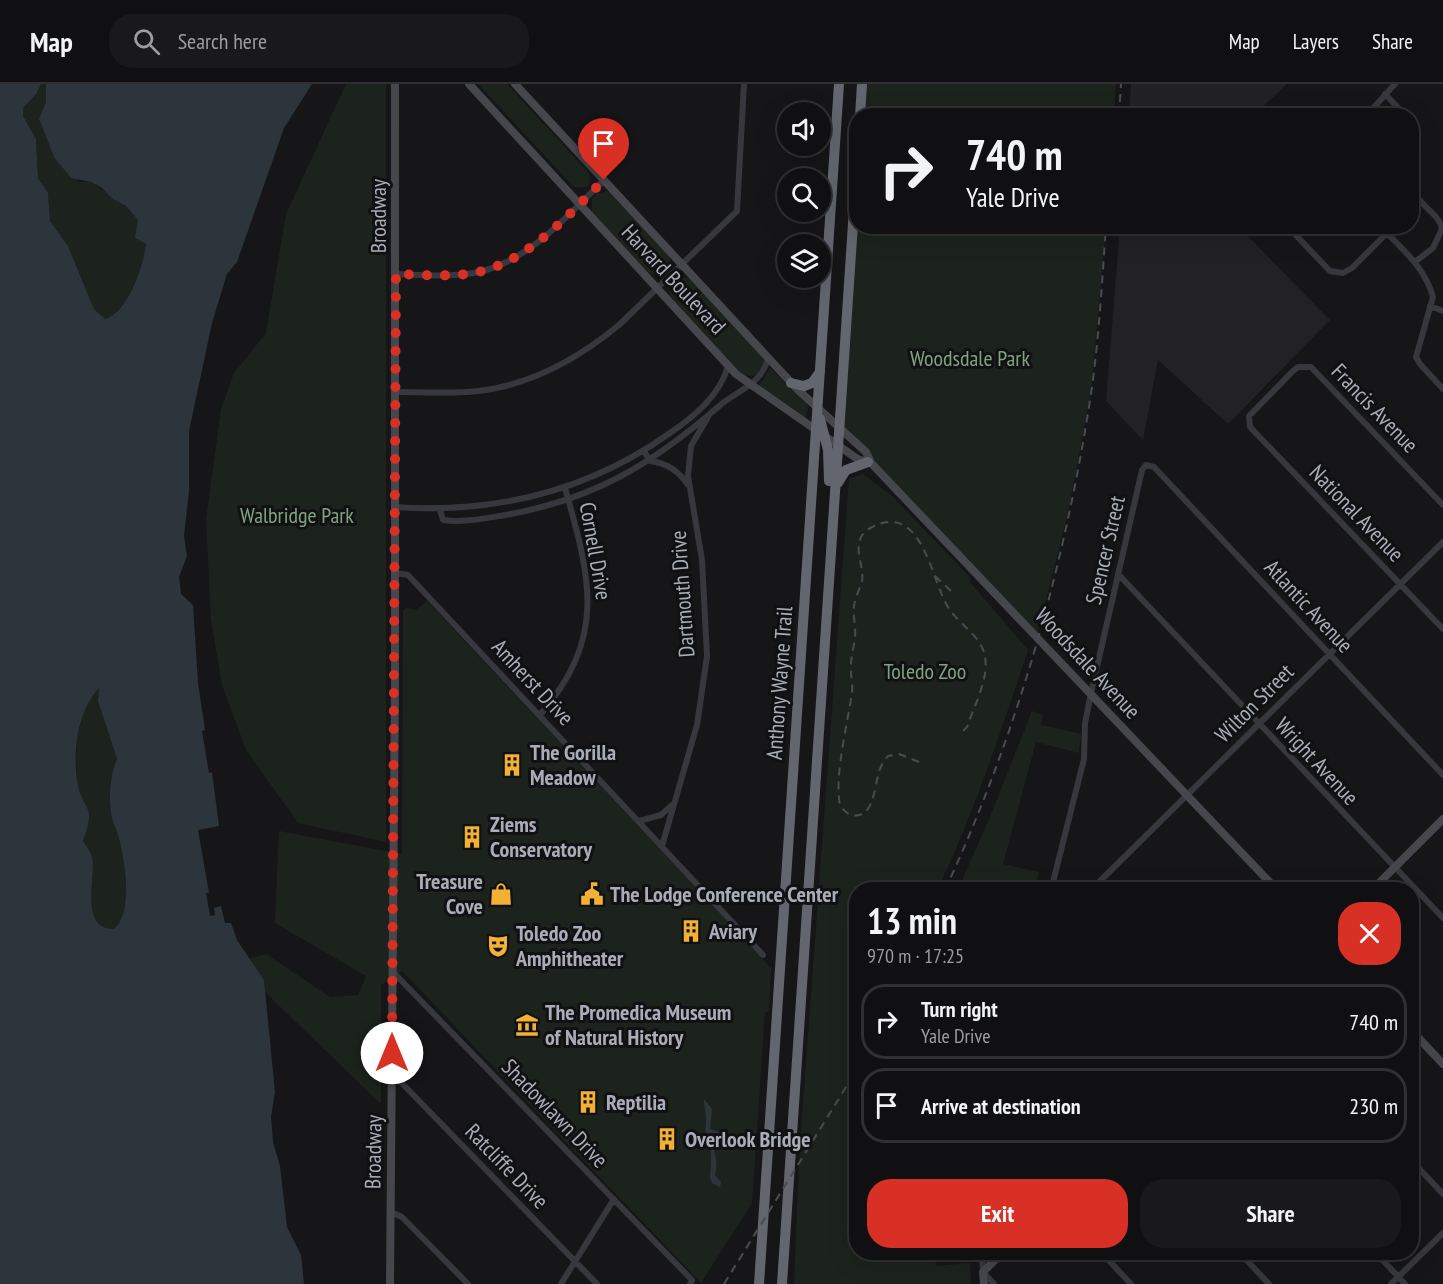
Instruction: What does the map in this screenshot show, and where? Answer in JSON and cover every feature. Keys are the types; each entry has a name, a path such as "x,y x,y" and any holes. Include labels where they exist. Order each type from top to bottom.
{"highway":[{"name":"Anthony Wayne Trail","path":"759,1284 820,433 818,407 839,84"},
{"path":"860,108 862,84"},
{"name":"Anthony Wayne Trail","path":"782,1284 852,234"},
{"path":"791,383 804,386 812,382 820,372"},
{"path":"820,433 830,475 826,522 831,555"},
{"path":"835,489 846,470 869,462"}],"street":[{"name":"Broadway","path":"390,1284 396,84"},
{"name":"Harvard Boulevard","path":"469,84 658,287 728,366 752,386 820,433"},
{"name":"Harvard Boulevard","path":"515,84 791,383 818,407"},
{"path":"394,392 478,391 518,383 549,370 600,341 737,211 744,84"},
{"path":"1373,108 1395,84"},
{"path":"1385,94 1398,108"},
{"path":"396,274 475,273 500,265 544,237 604,180"},
{"path":"1415,261 1433,248 1442,229 1439,219 1419,196"},
{"path":"1295,234 1330,271 1343,273 1352,268 1386,234"},
{"path":"1388,234 1415,261 1431,288 1433,297 1416,357 1443,388"},
{"path":"1430,306 1443,311"},
{"path":"440,510 442,520 467,520 529,511 569,500 609,483 650,461 752,386 766,368 768,358"},
{"path":"394,507 440,510 506,504 566,488 644,451 678,428 704,405 723,382 728,366"},
{"name":"Francis Avenue","path":"1248,420 1252,412 1293,371 1304,366 1311,367 1443,505"},
{"path":"704,405 710,415"},
{"name":"Woodsdale Avenue","path":"818,407 866,452 869,462 1270,882"},
{"name":"Dartmouth Drive","path":"662,846 672,804 697,725 707,656 702,560 688,486 691,446 710,415"},
{"name":"National Avenue","path":"1248,420 1250,427 1443,629"},
{"name":"Woodsdale Avenue","path":"820,433 859,460 869,462"},
{"path":"644,451 650,461 670,467 688,486"},
{"name":"Spencer Street","path":"1053,882 1084,759 1085,723 1091,693 1142,470 1146,465"},
{"name":"Atlantic Avenue","path":"1146,465 1154,467 1443,775"},
{"name":"Cornell Drive","path":"540,715 560,692 574,665 584,640 588,615 588,591 566,488"},
{"name":"Wilton Street","path":"1099,882 1443,542"},
{"name":"Amherst Drive","path":"395,573 408,575 763,955"},
{"name":"Wright Avenue","path":"1118,574 1407,882"},
{"path":"639,821 661,815 672,804"},
{"path":"1380,882 1443,819"},
{"name":"Wright Avenue","path":"1419,894 1443,918"},
{"name":"Shadowlawn Drive","path":"392,971 614,1199 691,1282"},
{"path":"1419,1038 1443,1064"},
{"name":"Ratcliffe Drive","path":"392,1073 597,1284"},
{"path":"1419,1168 1443,1194"},
{"path":"561,1284 614,1199"},
{"path":"391,1212 402,1217 468,1284"},
{"path":"1419,1256 1443,1233"},
{"path":"982,1260 984,1284"},
{"path":"983,1272 995,1260"},
{"path":"1108,1260 1131,1284"},
{"path":"1246,1260 1269,1284"},
{"path":"1382,1260 1405,1284"},
{"path":"1391,1284 1415,1260"},
{"path":"983,1272 994,1284"}],"shaded area":[{"path":"0,84 41,84 37,93 23,108 23,116 36,139 38,178 48,193 50,221 68,246 94,309 105,319 121,308 133,288 142,264 146,244 135,238 138,220 126,206 91,182 71,178 54,157 39,119 46,102 46,84 312,84 284,128 237,262 227,274 212,323 189,431 189,491 184,536 187,556 179,577 181,594 193,605 198,683 205,730 202,731 209,773 212,772 219,826 198,830 209,893 206,893 210,916 215,915 214,908 221,906 225,923 231,923 237,940 264,980 275,1092 271,1117 273,1142 280,1166 287,1227 301,1255 304,1284 0,1284","holes":["99,688 98,701 117,759 111,780 110,804 123,857 126,885 124,911 114,929 103,927 96,920 93,911 92,857 83,841 89,813 79,790 76,768 77,743 82,719 92,697"]},
{"path":"1131,84 1287,84 1261,108 1129,108"},
{"path":"1119,234 1246,234 1330,320 1228,424 1158,360 1143,440 1106,401"},
{"path":"704,1099 712,1109 710,1129 722,1133 719,1137 713,1138 715,1175 721,1182 720,1187 712,1183 710,1178 711,1154 705,1130"}],"green space":[{"path":"41,84 46,84 46,102 39,119 54,157 79,182 91,182 126,206 138,220 142,240 146,244 138,276 127,298 121,307 105,319 94,309 68,246 50,221 48,193 38,178 36,139 23,116 23,108 37,93"},
{"name":"Walbridge Park","path":"346,84 386,84 386,842 298,823 246,750 222,685 211,620 206,520 221,409 234,373 266,333 286,214"},
{"path":"478,84 507,84 589,173 590,182 587,187 574,187"},
{"path":"862,84 1116,84 1114,108 860,108"},
{"path":"608,191 669,255 671,262 657,276 648,272 592,212 592,199 596,194"},
{"name":"Woodsdale Park","path":"852,234 1105,234 1091,392 1068,513 1037,635 840,427"},
{"path":"684,277 693,280 762,356 764,364 756,375 746,376 740,372 671,297 669,292"},
{"path":"770,368 808,406 806,418 759,386"},
{"name":"Toledo Zoo","path":"863,474 893,497 969,576 970,582 1028,650 975,801 941,882 849,882 849,1260 936,1260 936,1266 970,1263 971,1284 794,1284 800,1144 849,479"},
{"path":"427,601 771,968 769,1011 765,1012 752,1203 701,1283 402,971 381,985 381,1104 265,992 264,980 248,959 266,954 330,997 358,995 366,976 275,923 279,831 402,854 403,611 406,608 416,610"},
{"path":"99,687 98,701 117,759 111,780 110,804 127,884 125,910 121,921 114,929 103,927 96,920 93,911 92,857 83,841 89,820 78,789 76,767 77,742 82,719"},
{"path":"1032,711 1043,715 1041,725 1081,734 1079,753 1036,742 1003,864 1039,872 1037,882 961,882"}],"railway":[{"path":"1120,108 1121,84"},
{"path":"949,882 995,770 1036,647 1053,584 1091,394 1105,234"},
{"path":"919,762 899,754 888,756 880,769 872,799 865,813 851,815 840,805 840,764 852,692 854,606 862,581 859,545 860,538 872,527 889,522 903,525 914,534 923,547 948,607 980,643 985,657 985,674 967,727 962,732"},
{"path":"935,576 951,591"},
{"path":"724,1284 849,1082"}],"place":[{"name":"The Gorilla Meadow","path":"512,765"},
{"name":"Ziems Conservatory","path":"472,837"},
{"name":"Treasure Cove","path":"501,894"},
{"name":"The Lodge Conference Center","path":"592,894"},
{"name":"Aviary","path":"691,931"},
{"name":"Toledo Zoo Amphitheater","path":"498,946"},
{"name":"The Promedica Museum of Natural History","path":"527,1025"},
{"name":"Reptilia","path":"588,1102"},
{"name":"Overlook Bridge","path":"667,1139"}],"route":[{"path":"392,1053 396,274 475,273 500,265 544,237 604,180"}]}
